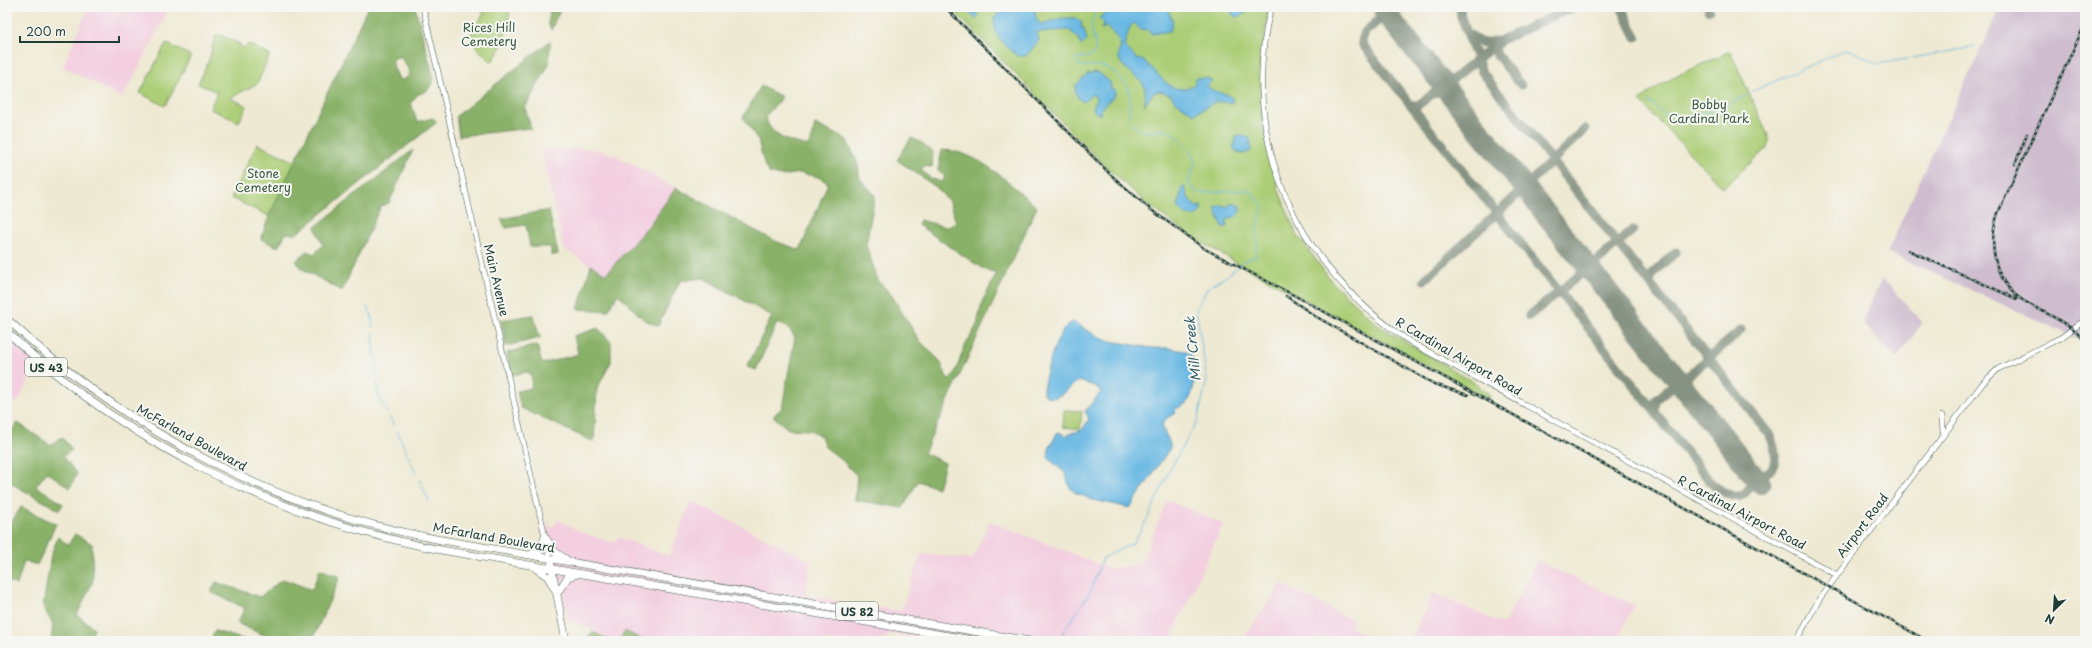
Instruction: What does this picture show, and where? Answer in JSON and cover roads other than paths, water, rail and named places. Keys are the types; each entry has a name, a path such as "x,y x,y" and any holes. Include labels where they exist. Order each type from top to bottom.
{"highway":[{"name":"McFarland Boulevard","path":"7,319 71,373 116,406 180,446 223,468 288,496 336,513 387,528 436,539 1030,641"},
{"path":"7,328 27,337"},
{"name":"McFarland Boulevard","path":"7,332 37,360 100,408 191,463 295,510 361,532 402,542 580,574 978,641"},
{"path":"529,555 540,551 545,537"},
{"path":"545,537 555,552 570,562"},
{"path":"402,542 405,539 432,542 436,539"},
{"name":"US 43","path":"550,558 566,641"},
{"name":"US 43","path":"532,565 548,578 557,593"},
{"path":"557,593 568,577 580,574"}],"main road":[{"name":"Main Avenue","path":"423,7 550,558"},
{"name":"R Cardinal Airport Road","path":"1271,7 1266,33 1263,74 1265,114 1272,154 1284,192 1301,229 1323,263 1349,294 1379,320 1415,346 1837,574"},
{"name":"Airport Road","path":"1796,641 1813,608 1837,574 1950,424 1983,383 1998,369 2062,337 2085,320"},
{"path":"1942,416 1944,432"}],"water":[{"path":"962,7 973,7 979,16 976,19"},
{"path":"1005,7 1036,7 1035,12 1037,21 1041,24 1062,18 1075,18 1082,23 1081,28 1084,28 1087,40 1081,46 1078,38 1069,30 1037,32 1039,41 1026,56 1018,56 1001,40 994,25 994,18"},
{"path":"1112,7 1167,7 1172,19 1172,27 1170,31 1151,34 1147,29 1141,30 1134,23 1130,27 1124,46 1137,59 1144,61 1150,66 1169,85 1177,88 1185,88 1195,84 1195,78 1207,78 1212,81 1207,86 1216,92 1227,94 1232,98 1233,102 1215,102 1194,114 1175,101 1171,95 1160,91 1153,93 1145,105 1144,86 1119,59 1121,47 1118,39 1107,27 1101,29 1104,23 1099,18"},
{"path":"1231,7 1254,7 1236,17 1232,14"},
{"path":"1093,72 1099,73 1110,82 1111,89 1116,90 1114,96 1101,108 1101,115 1095,112 1093,107 1096,101 1095,95 1091,95 1084,102 1078,98 1075,91 1076,85 1088,73 1091,74"},
{"path":"1237,135 1250,138 1251,151 1243,154 1237,152 1233,147"},
{"path":"1184,186 1189,199 1196,207 1201,206 1201,212 1189,216 1178,208 1181,190"},
{"path":"1231,203 1241,206 1241,211 1234,218 1226,220 1227,227 1223,228 1215,208 1222,205 1228,207"},
{"path":"1073,322 1105,340 1151,348 1168,348 1185,351 1192,356 1194,379 1192,394 1183,406 1176,408 1175,414 1167,418 1163,426 1170,443 1170,448 1130,508 1093,500 1076,493 1070,488 1065,473 1048,458 1049,449 1057,433 1059,432 1066,436 1082,430 1089,419 1085,411 1101,392 1097,387 1079,381 1057,397 1048,397 1043,393 1047,371 1057,341 1067,326"}],"waterway":[{"name":"Mill Creek","path":"1057,641 1089,594 1103,558 1133,543 1149,516 1170,469 1197,422 1207,380 1196,309 1208,287 1225,277 1246,260 1256,257 1258,223 1263,206 1249,190 1198,193 1188,183 1196,163 1183,142 1168,131 1162,130 1148,132 1137,128 1131,123 1130,120 1130,95 1122,79 1112,71 1101,66 1079,66 1075,59 1092,56 1095,50 1092,23 1099,7"},
{"path":"1753,91 1845,50 1851,50 1878,64 1975,47"},
{"path":"1648,101 1674,122 1722,107 1747,95"},
{"path":"366,306 371,313 373,327"},
{"path":"373,333 377,375"},
{"path":"377,381 379,398 387,413"},
{"path":"390,417 394,426"},
{"path":"397,431 416,474"},
{"path":"419,479 429,501"}],"railway":[{"path":"945,7 1111,175 1150,209 1205,249 1288,292 1928,641"},
{"path":"2085,24 1998,213 1993,236 1995,260 2004,282 2021,299 2071,328 2085,341"},
{"path":"2015,164 2027,134"},
{"path":"1908,250 2017,299"},
{"path":"1286,296 1315,316 1434,384 1468,395"}],"park label":[{"name":"Rices Hill Cemetery","path":"489,34"},
{"name":"Bobby Cardinal Park","path":"1709,111"},
{"name":"Stone Cemetery","path":"263,180"}]}
